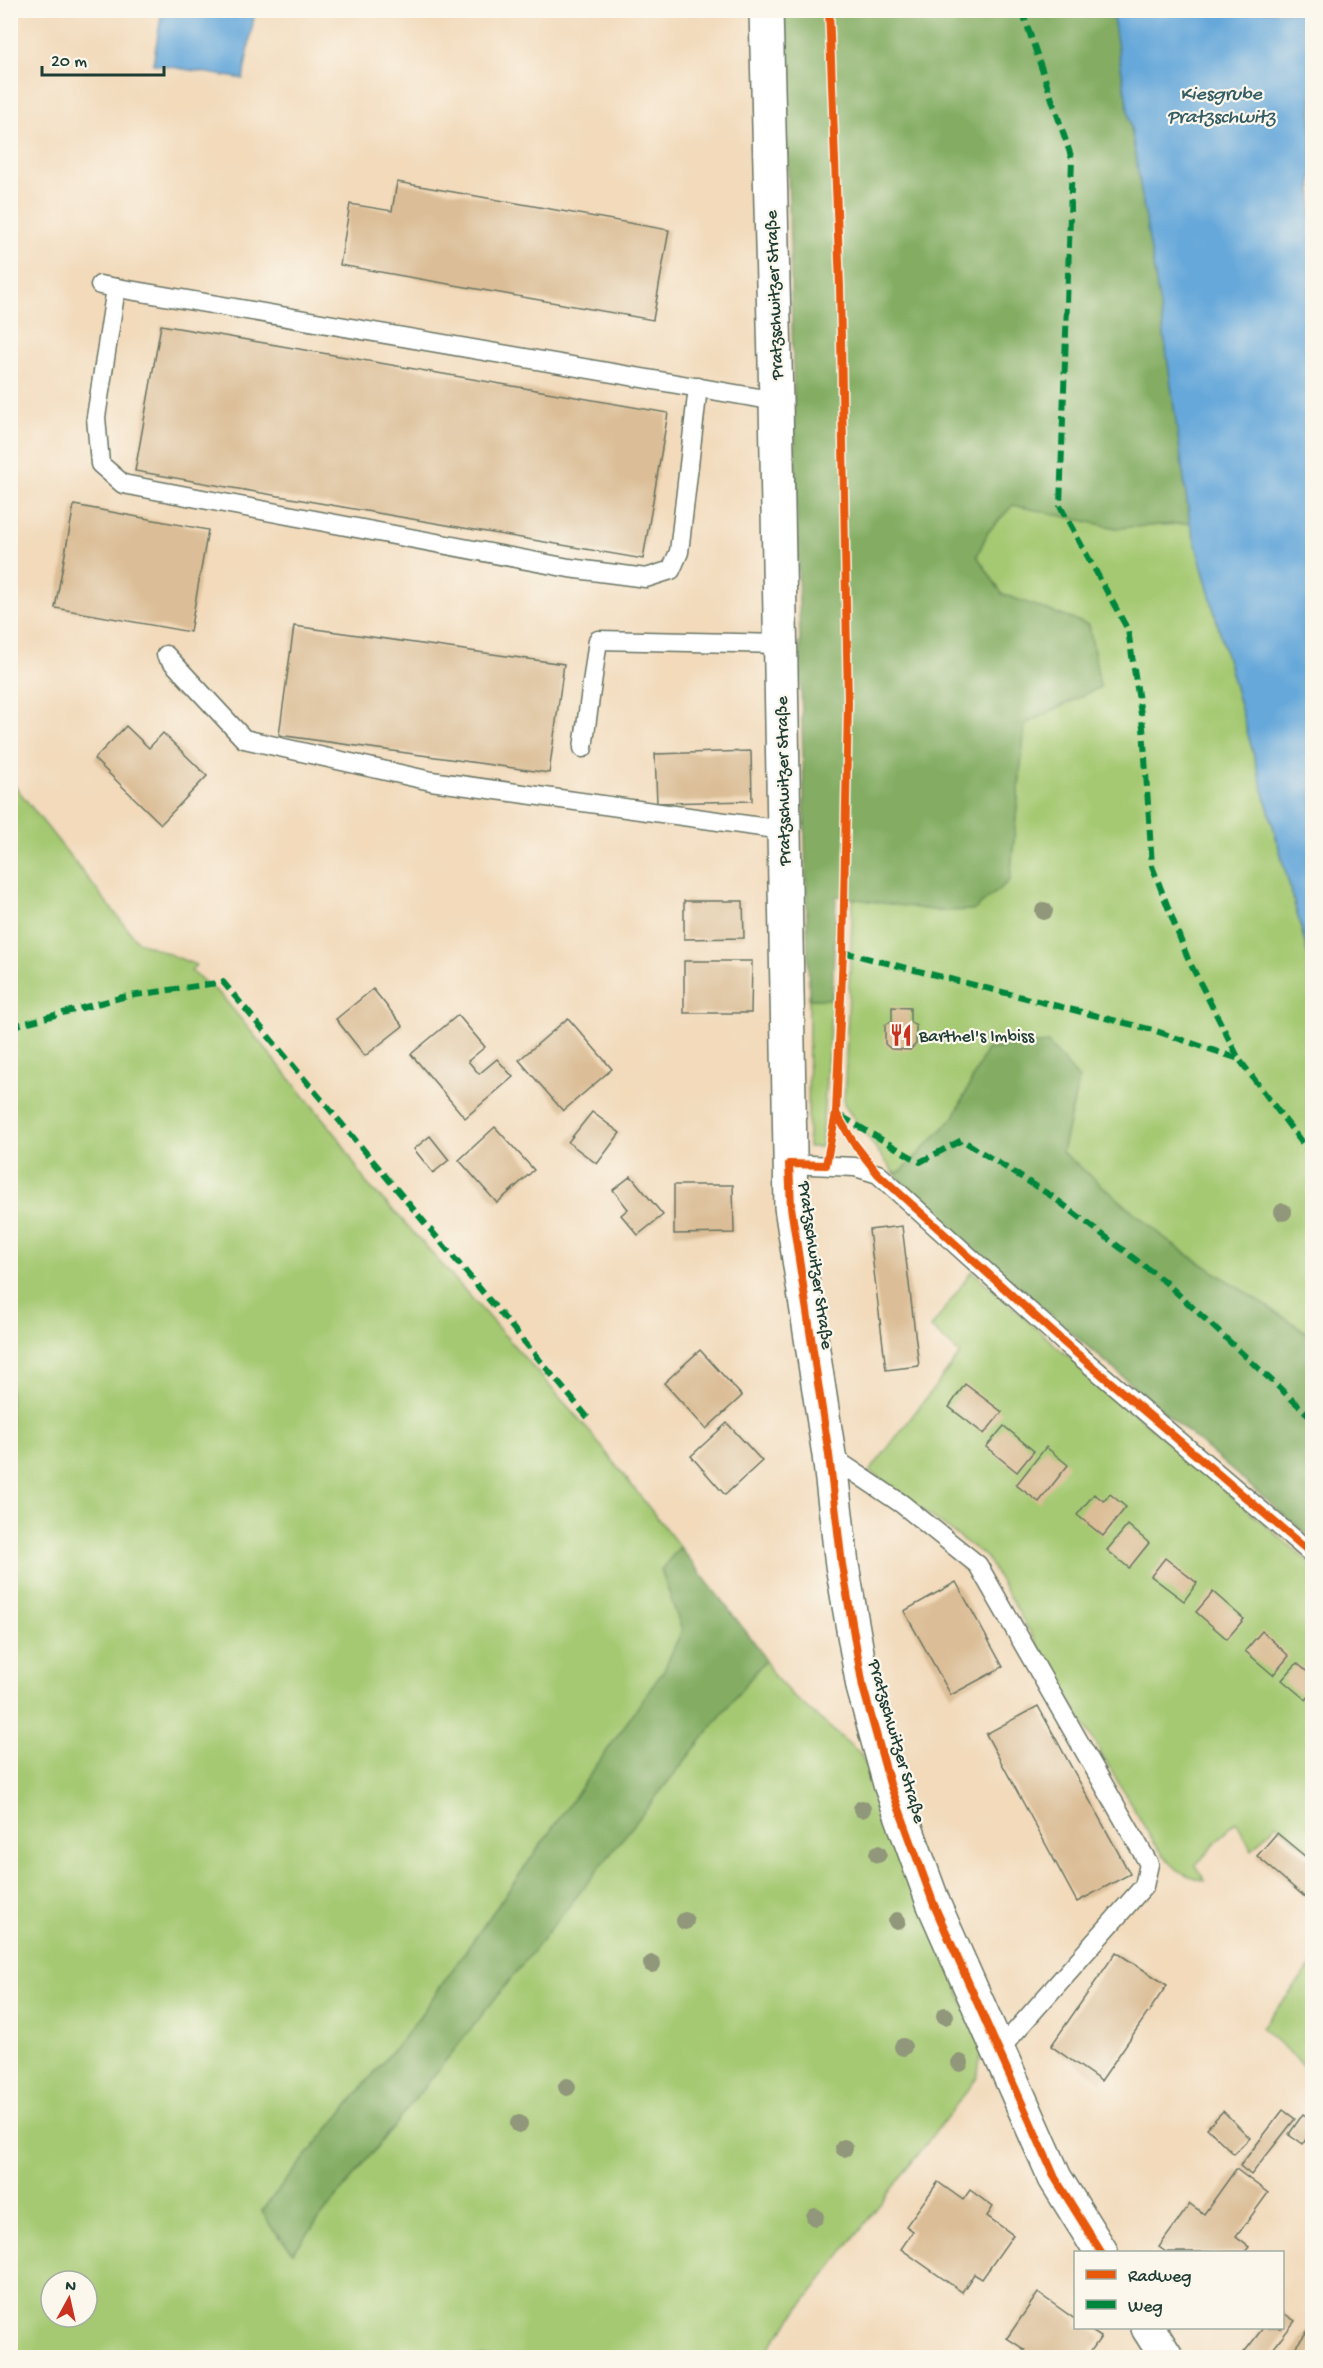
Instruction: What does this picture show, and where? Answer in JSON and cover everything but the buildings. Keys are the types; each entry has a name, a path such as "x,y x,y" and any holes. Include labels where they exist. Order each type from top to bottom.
{"street":[{"name":"Pratzschwitzer Straße","path":"765,10 776,401 791,1207 829,1455 842,1565 864,1687 890,1784 934,1905 1055,2178 1100,2251"},
{"path":"1149,2329 1167,2358"}],"lane":[{"path":"698,387 678,552 671,570 646,578 569,568 123,484 100,464 96,417 108,286 698,387 776,401"},
{"path":"583,748 598,640 780,644"},
{"path":"166,656 244,740 431,781 783,830"},
{"path":"789,1164 855,1167 878,1174 1068,1346 1312,1554"},
{"path":"829,1455 902,1504 978,1565 1149,1864 1144,1886 999,2050"}],"green space":[{"path":"784,11 1112,11 1162,319 1190,523 1116,528 1013,505 988,532 977,556 1002,594 1089,625 1100,687 1025,724 1010,880 974,910 938,911 836,896 832,999 809,999"},
{"path":"1013,504 1116,528 1190,523 1312,968 1312,1336 1173,1245 1062,1152 1079,1079 987,1049 954,1117 902,1171 894,1173 844,1105 853,897 938,911 973,910 1010,880 1025,724 1100,687 1089,625 1002,594 977,556 988,532"},
{"path":"10,780 137,941 196,965 191,971 221,995 338,1137 366,1183 397,1214 586,1427 680,1547 661,1570 682,1630 664,1670 412,2027 262,2210 270,2225 293,2252 765,1660 774,1676 794,1697 861,1754 982,2048 977,2078 762,2357 11,2357"},
{"path":"809,999 832,999 821,1147 808,1147"},
{"path":"1048,1043 1079,1079 1062,1152 1173,1245 1312,1336 1312,1539 926,1208 894,1173 902,1171 954,1117 987,1049"},
{"path":"972,1271 1064,1353 1312,1565 1312,1853 1276,1824 1252,1850 1236,1821 1196,1865 1205,1881 1175,1868 1154,1843 986,1557 870,1471 960,1354 931,1328"},
{"path":"680,1547 757,1646 765,1660 293,2252 270,2225 262,2210 412,2027 664,1670 682,1630 661,1570"},
{"path":"1312,1965 1312,2073 1262,2028"}],"water":[{"path":"162,11 255,11 243,79 153,64"},
{"name":"Kiesgrube Pratzschwitz","path":"1112,11 1312,11 1312,968 1190,523 1162,319"}],"marked path":[{"path":"1022,10 1072,159 1060,506 1128,630 1143,727 1152,866 1188,959 1239,1059 1312,1156"},
{"path":"843,952 1153,1030 1239,1059"},
{"path":"10,1027 123,997 223,982 589,1419"},
{"path":"841,1116 920,1162 962,1140 1053,1197 1164,1281 1312,1418"}],"cycle path":[{"path":"829,10 840,286 848,703 843,952 836,1113 826,1165 789,1164 791,1207 829,1455 842,1565 863,1687 890,1784 934,1905 1055,2178 1100,2251"},
{"path":"836,1113 853,1142 878,1174 1068,1346 1312,1554"}],"place":[{"name":"Barthel's Imbiss","path":"901,1035"}]}
